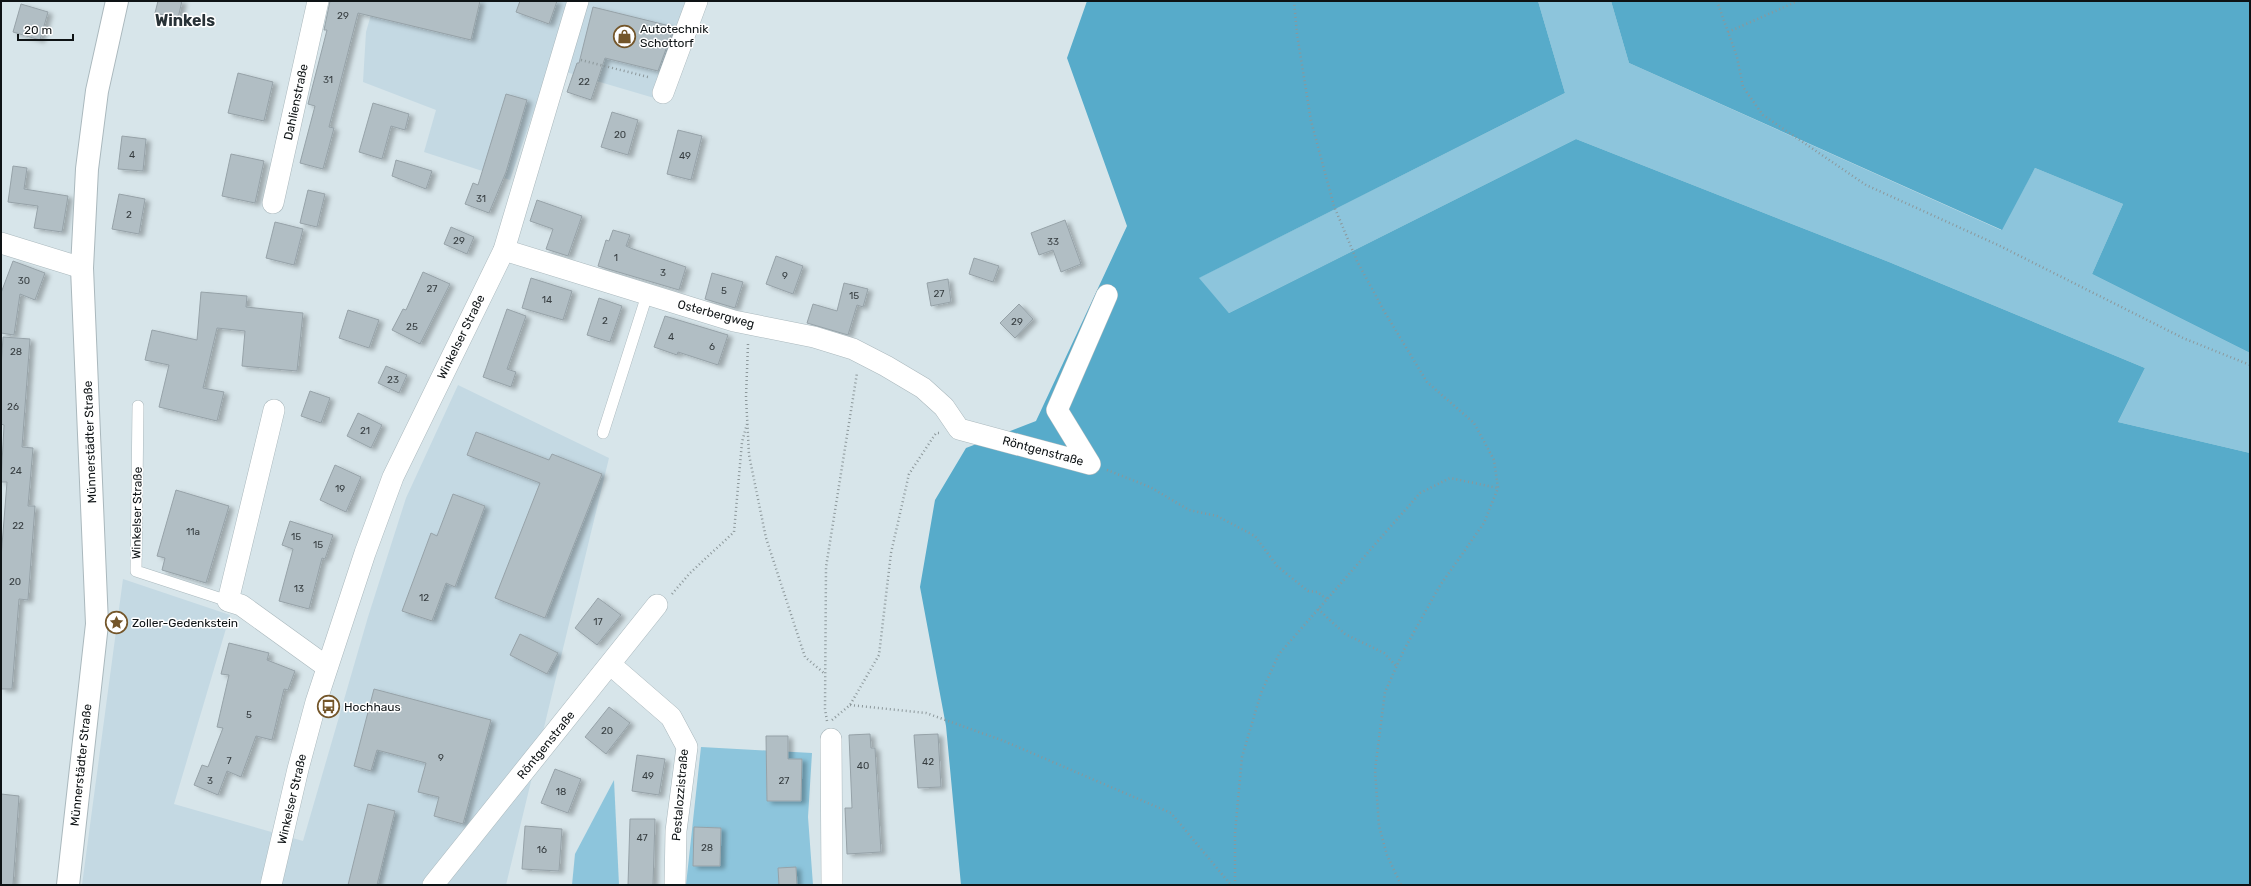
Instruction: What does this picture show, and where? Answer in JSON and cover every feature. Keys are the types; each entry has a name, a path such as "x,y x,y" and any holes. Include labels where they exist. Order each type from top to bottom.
{"main road":[{"name":"Münnerstädter Straße","path":"68,885 97,624 82,268 87,169 97,91 117,1"}],"street":[{"name":"Dahlienstraße","path":"273,203 318,1"},
{"name":"Winkelser Straße","path":"271,885 298,768 327,667 365,553 393,477 504,250 578,1"},
{"path":"666,88 697,1"},
{"path":"1,242 82,268"},
{"name":"Osterbergweg","path":"504,250 647,295 749,324 814,337 860,352 923,388 944,408 960,429"},
{"name":"Röntgenstraße","path":"1090,464 1057,410 1107,294"},
{"path":"228,601 274,410"},
{"name":"Röntgenstraße","path":"960,429 1090,464"},
{"name":"Röntgenstraße","path":"433,885 664,600"},
{"name":"Winkelser Straße","path":"228,601 241,605 327,667"},
{"name":"Pestalozzistraße","path":"611,665 671,718 687,748 676,831 675,885"},
{"path":"831,739 832,885"}],"lane":[{"path":"603,433 647,295"},
{"name":"Winkelser Straße","path":"138,406 136,571 228,601"}],"path":[{"path":"1294,1 1297,34 1311,121 1334,206 1357,261 1384,311 1427,382 1474,423 1494,460 1498,488 1484,523 1439,587 1404,650 1385,692 1375,770 1379,826 1387,855 1401,885"},
{"path":"1717,1 1737,57 1743,87 1763,114 1866,185 1998,245 2183,338 2250,366"},
{"path":"1728,32 1798,1"},
{"path":"563,55 666,88"},
{"path":"749,324 746,397 749,455 766,538 805,657 825,674"},
{"path":"860,352 826,567 825,709 828,724 850,705 879,655 891,553 909,474 936,433 960,429"},
{"path":"664,600 690,572 734,532 742,442 747,421"},
{"path":"1090,464 1150,487 1189,510 1217,516 1255,536 1277,566 1308,591 1317,592 1327,599"},
{"path":"1235,885 1235,833 1242,757 1261,693 1279,654 1420,493 1450,478 1498,488"},
{"path":"1318,609 1345,634 1384,653 1397,667"},
{"path":"850,705 926,713 1004,741 1171,813 1231,885"}],"shaded area":[{"path":"375,1 688,1 661,100 549,67 510,180 424,152 436,110 363,82 366,32"},
{"path":"1087,1 1538,1 1565,93 1199,278 1229,313 1576,139 1889,262 2145,368 2118,422 2250,453 2250,885 961,885 946,726 920,587 935,500 966,448 1036,421 1127,226 1067,58"},
{"path":"1538,1 1611,1 1629,63 2001,230 2035,168 2123,204 2092,274 2250,353 2250,453 2118,422 2145,368 1889,262 1576,139 1229,313 1198,278 1565,93"},
{"path":"1611,1 2250,1 2250,353 2092,274 2123,204 2035,168 2002,230 1629,63"},
{"path":"458,385 609,458 506,885 82,885 123,579 230,615 174,804 303,841 368,617 406,498"},
{"path":"701,747 812,753 808,817 813,885 686,885"},
{"path":"614,780 619,885 572,885 575,854"}],"building":[{"path":"158,1 182,1 178,18 155,13"},
{"path":"330,1 480,1 471,40 358,13 329,127 334,128 323,169 300,163 315,106 308,104 327,30 324,30"},
{"path":"520,1 557,1 549,24 516,12"},
{"path":"21,4 48,12 40,40 13,32"},
{"path":"593,7 674,27 658,71 605,58 591,100 567,92 577,63 579,63"},
{"path":"238,73 273,82 264,121 228,113"},
{"path":"506,94 527,100 506,172 489,213 465,204 473,183 478,185"},
{"path":"373,103 409,114 405,130 391,126 382,159 359,152"},
{"path":"612,112 638,120 628,155 601,147"},
{"path":"678,130 702,136 691,180 667,174"},
{"path":"122,136 146,139 143,171 118,169"},
{"path":"231,154 264,161 255,203 222,196"},
{"path":"396,160 432,171 426,189 392,176"},
{"path":"13,166 27,168 24,189 68,196 62,232 34,228 38,206 8,202"},
{"path":"308,190 325,194 317,227 300,223"},
{"path":"119,194 145,199 139,234 112,229"},
{"path":"537,200 582,216 568,256 546,249 553,229 530,221"},
{"path":"1065,220 1081,264 1061,272 1053,250 1039,255 1031,233"},
{"path":"275,222 303,229 294,265 266,258"},
{"path":"451,227 474,237 467,254 444,244"},
{"path":"613,230 630,235 626,246 686,267 679,290 598,266 606,240 609,241"},
{"path":"776,256 803,266 793,294 766,284"},
{"path":"974,258 999,266 993,282 969,274"},
{"path":"13,261 45,273 35,300 20,294 14,335 1,333 1,293"},
{"path":"423,272 450,284 420,344 392,330 403,309 406,310"},
{"path":"712,273 743,282 735,308 705,299"},
{"path":"531,278 572,291 563,320 522,308"},
{"path":"948,279 951,302 931,306 927,283"},
{"path":"844,283 868,289 863,307 857,305 848,335 807,323 813,304 837,311"},
{"path":"201,292 247,296 246,307 303,313 297,371 242,366 245,331 217,328 203,388 224,392 217,421 159,407 169,365 145,360 152,330 197,340"},
{"path":"599,298 622,306 610,342 587,335"},
{"path":"1019,304 1033,319 1015,338 1000,323"},
{"path":"507,309 526,316 507,369 516,372 511,387 483,377"},
{"path":"348,310 379,320 369,348 339,338"},
{"path":"665,316 728,335 718,365 678,352 677,355 654,347"},
{"path":"3,337 30,339 22,447 33,448 28,506 35,506 28,600 19,599 12,689 1,689 1,558 7,482 1,482 4,425 1,424 1,368"},
{"path":"386,366 407,375 399,393 378,383"},
{"path":"310,391 330,398 321,423 301,416"},
{"path":"358,413 382,425 371,448 347,436"},
{"path":"476,432 549,460 552,454 602,474 545,618 495,598 540,483 467,455"},
{"path":"335,465 361,477 346,512 320,500"},
{"path":"176,490 229,506 206,583 162,570 165,558 157,556"},
{"path":"453,494 485,506 455,587 446,583 432,621 402,611 431,533 437,536"},
{"path":"290,521 333,535 325,559 322,558 309,609 279,601 293,549 282,545"},
{"path":"598,598 621,615 597,645 575,628"},
{"path":"520,634 558,653 547,674 510,655"},
{"path":"229,643 269,653 267,660 295,671 288,690 284,689 272,740 256,736 241,777 227,771 218,795 194,785 202,765 208,767 223,728 217,727 229,675 221,674"},
{"path":"374,689 491,720 463,824 434,816 439,797 418,792 426,763 377,750 371,771 354,766"},
{"path":"609,707 630,723 606,754 585,737"},
{"path":"870,734 871,748 875,748 881,852 847,854 845,808 852,808 849,735"},
{"path":"938,734 941,787 918,788 914,735"},
{"path":"766,736 788,736 788,759 802,759 801,801 767,801"},
{"path":"637,755 665,759 659,795 632,791"},
{"path":"555,769 581,779 568,813 541,803"},
{"path":"1,794 19,796 13,885 1,885"},
{"path":"368,804 395,811 377,885 348,885"},
{"path":"630,819 655,819 653,885 628,885"},
{"path":"525,826 562,829 559,871 522,869"},
{"path":"694,827 721,828 720,866 693,866"},
{"path":"796,867 797,885 779,885 778,868"}],"place":[{"name":"Autotechnik Schottorf","path":"625,36"},
{"name":"Zoller-Gedenkstein","path":"117,623"},
{"name":"Hochhaus","path":"328,707"}],"district":[{"name":"Winkels","path":"185,20"}]}
